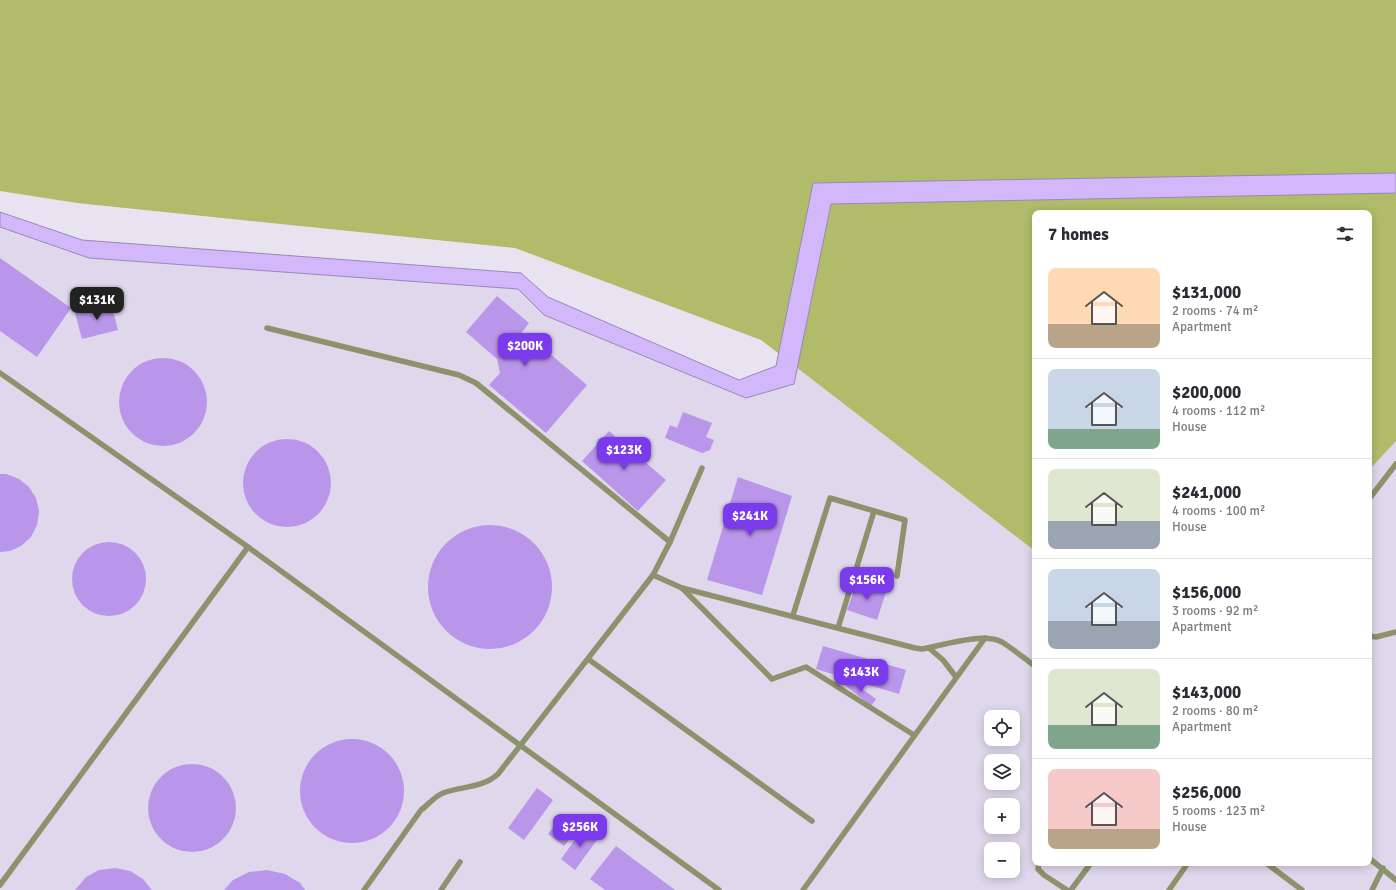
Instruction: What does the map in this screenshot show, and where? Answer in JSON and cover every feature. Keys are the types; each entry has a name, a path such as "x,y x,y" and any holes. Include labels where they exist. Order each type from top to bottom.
{"lane":[{"path":"267,328 459,375 476,383 670,542"},
{"path":"0,373 248,547 519,746 719,890"},
{"path":"1372,495 1396,464"},
{"path":"364,890 421,810 442,794 492,780 498,774 653,575 670,542 702,468"},
{"path":"793,616 830,498 905,520 897,576"},
{"path":"838,628 874,511"},
{"path":"0,885 248,547"},
{"path":"653,575 682,588 915,648 922,649 979,638 991,638 1002,642 1032,664"},
{"path":"682,588 772,679 806,667 914,735"},
{"path":"1372,636 1376,637 1396,632"},
{"path":"803,890 985,638"},
{"path":"929,648 943,660 956,677"},
{"path":"588,658 812,822"},
{"path":"1372,860 1396,880"},
{"path":"441,890 460,862"},
{"path":"1038,866 1038,869 1044,875 1067,890"},
{"path":"1071,890 1089,866"},
{"path":"1169,890 1186,866"},
{"path":"1270,866 1302,890"},
{"path":"1372,890 1383,868"}],"shaded area":[{"path":"1396,173 1396,193 831,204 794,384 746,398 544,315 518,289 89,258 0,227 0,212 82,240 521,273 548,297 739,380 776,366 813,183"},
{"path":"1396,193 1396,890 0,890 0,227 89,258 518,289 544,315 746,398 794,384 830,204"}],"green space":[{"path":"0,0 1396,0 1396,441 1372,467 1372,210 1032,210 1032,549 761,340 515,248 77,203 0,191"}],"building":[{"path":"0,258 71,308 37,357 0,331"},
{"path":"497,296 529,323 520,335 527,341 530,337 587,385 546,433 489,385 500,373 497,359 466,332"},
{"path":"111,303 118,330 82,339 75,313"},
{"path":"163,358 180,361 188,365 200,377 204,385 207,402 204,419 200,427 188,439 180,443 163,446 146,443 138,439 126,427 122,419 119,402 122,385 126,377 138,365 146,361"},
{"path":"683,412 712,423 706,437 714,440 710,450 702,453 665,438 670,425 677,428"},
{"path":"609,431 666,480 638,511 582,461"},
{"path":"287,439 304,442 312,446 324,458 328,466 331,483 328,500 324,508 312,520 304,524 287,527 270,524 262,520 250,508 246,500 243,483 246,466 250,458 262,446 270,442"},
{"path":"0,474 6,474 19,479 29,487 36,498 39,511 37,525 31,537 21,546 10,551 0,552"},
{"path":"738,477 792,496 762,595 707,580"},
{"path":"490,525 514,530 534,543 547,563 552,587 547,611 534,631 514,644 490,649 466,644 446,631 433,611 428,587 433,563 446,543 466,530"},
{"path":"102,542 116,542 130,548 140,558 146,572 146,586 140,600 130,610 116,616 102,616 88,610 78,600 72,586 72,572 78,558 88,548"},
{"path":"857,582 886,592 877,620 847,610"},
{"path":"823,646 906,670 899,694 816,669"},
{"path":"850,680 876,699 871,706 846,686"},
{"path":"352,739 372,743 389,754 400,771 404,791 400,811 389,828 372,839 352,843 332,839 315,828 304,811 300,791 304,771 315,754 332,743"},
{"path":"192,764 209,767 217,771 229,783 233,791 236,808 233,825 229,833 217,845 209,849 192,852 175,849 167,845 155,833 151,825 148,808 151,791 155,783 167,771 175,767"},
{"path":"537,788 553,800 524,840 508,828"},
{"path":"561,817 577,830 564,846 548,834"},
{"path":"585,826 600,836 575,870 561,859"},
{"path":"616,846 675,890 605,890 590,879"},
{"path":"115,868 130,871 143,879 152,890 75,890 86,877 99,870"},
{"path":"267,870 285,874 300,883 305,890 224,890 233,880 249,872"}]}
